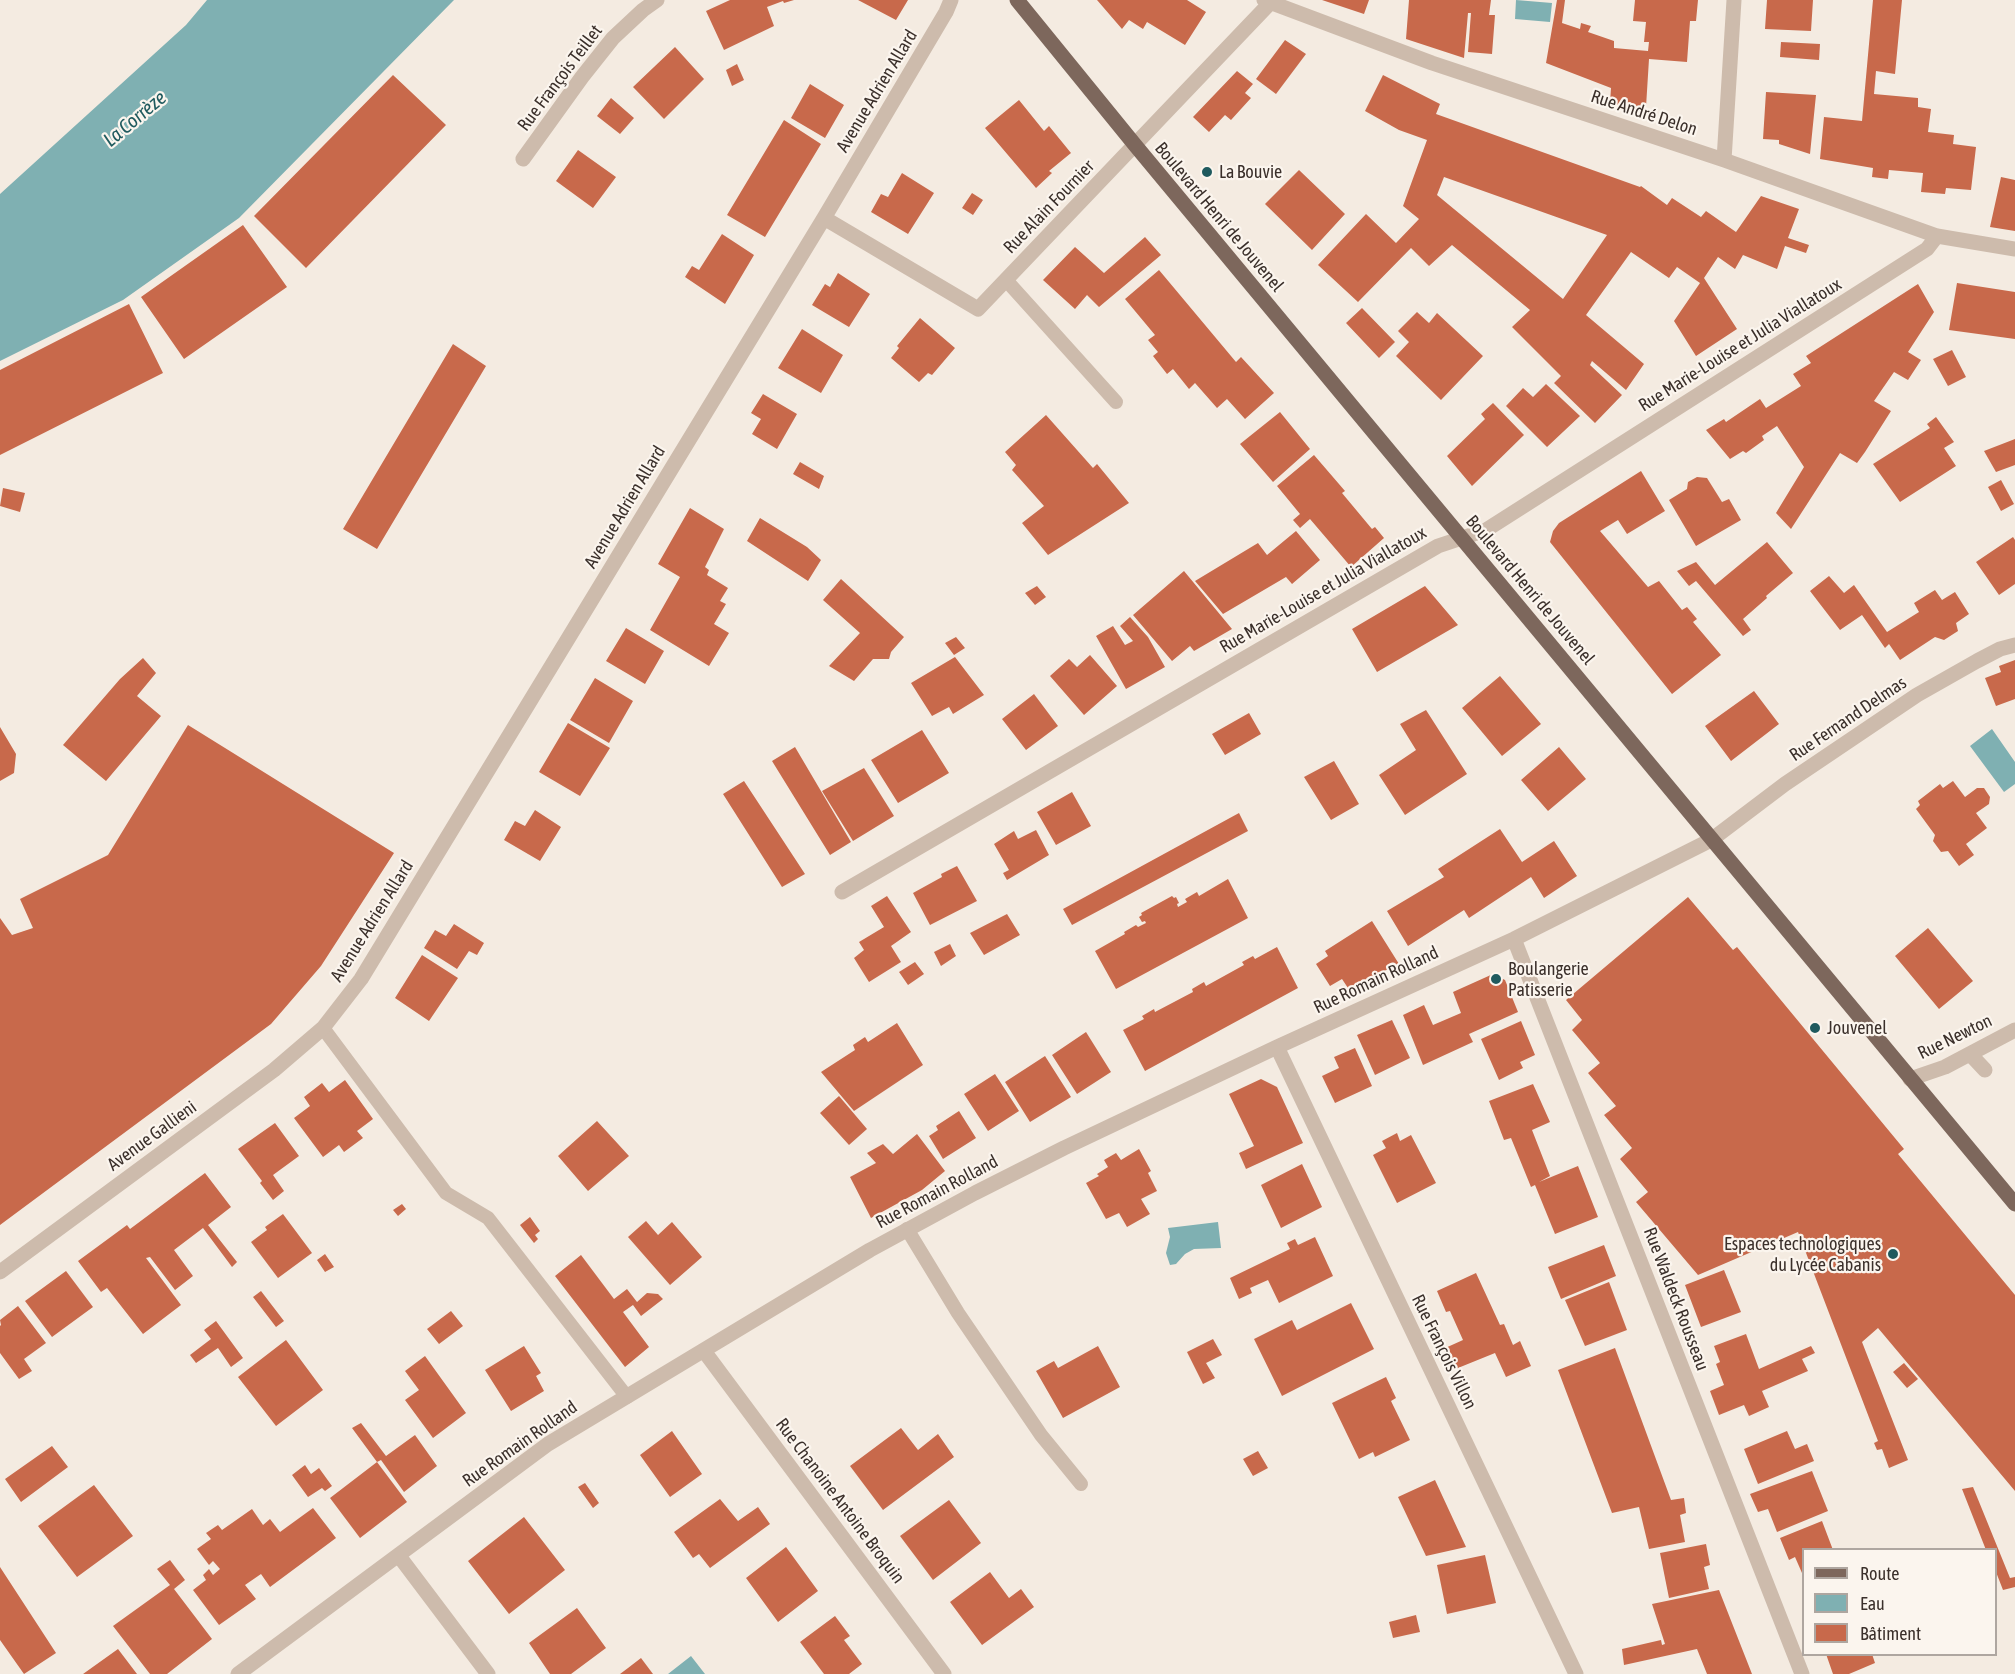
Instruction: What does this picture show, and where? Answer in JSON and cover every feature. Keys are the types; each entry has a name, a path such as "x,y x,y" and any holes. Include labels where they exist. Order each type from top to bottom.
{"main road":[{"name":"Boulevard Henri de Jouvenel","path":"1017,0 2015,1204"}],"street":[{"name":"Rue François Teillet","path":"523,159 613,38 657,0"},
{"name":"Avenue Adrien Allard","path":"323,1028 367,969 824,218 951,0"},
{"path":"1724,160 1734,0"},
{"name":"Rue Alain Fournier","path":"824,218 978,309 1135,145 1267,1"},
{"name":"Rue André Delon","path":"1267,1 1432,63 1724,160 1937,236 2015,249"},
{"name":"Rue Marie-Louise et Julia Viallatoux","path":"842,892 1427,552 1486,530 1917,256 1927,249 1937,236"},
{"name":"Rue Fernand Delmas","path":"1711,840 1785,784 1917,695 1984,657 2015,645"},
{"name":"Rue Romain Rolland","path":"238,1674 548,1444 907,1229 1064,1148 1277,1047 1514,939 1711,840"},
{"name":"Rue Waldeck Rousseau","path":"1514,939 1802,1674"},
{"name":"Avenue Gallieni","path":"0,1272 274,1070 323,1028"},
{"name":"Rue Newton","path":"1910,1079 1945,1067 2015,1030"},
{"name":"Rue François Villon","path":"1277,1047 1576,1674"},
{"path":"1970,1054 1985,1070"},
{"name":"Rue Chanoine Antoine Broquin","path":"704,1351 944,1674"},
{"path":"399,1556 488,1674"}],"lane":[{"path":"1006,280 1116,402"},
{"path":"323,1028 446,1193 488,1218 627,1397"},
{"path":"907,1229 958,1313 1041,1435 1081,1484"}],"water":[{"name":"La Corrèze","path":"207,0 454,0 239,218 123,300 0,361 0,194 186,25"},
{"path":"1516,0 1552,3 1550,22 1515,19"},
{"path":"1992,729 2015,762 2015,784 2004,792 1970,746"},
{"path":"1218,1222 1221,1248 1194,1249 1185,1254 1176,1264 1170,1265 1166,1253 1170,1237 1168,1228"},
{"path":"691,1656 705,1674 668,1674"}],"building":[{"path":"730,0 794,0 767,7 774,26 724,50 706,11"},
{"path":"858,0 908,0 896,20"},
{"path":"1097,0 1187,0 1206,12 1185,45 1147,22 1143,29 1129,20 1122,29"},
{"path":"1322,0 1369,0 1364,14"},
{"path":"1409,0 1491,0 1489,15 1495,15 1492,54 1468,52 1471,13 1468,13 1464,58 1406,39"},
{"path":"1557,0 1565,0 1562,23 1580,29 1581,23 1591,26 1588,32 1614,41 1614,48 1648,51 1649,42 1644,42 1646,22 1633,21 1635,0 1698,0 1696,21 1690,21 1687,62 1649,59 1646,107 1627,107 1610,103 1611,88 1546,63"},
{"path":"1767,0 1813,0 1811,31 1765,29"},
{"path":"1873,0 1902,0 1895,74 1876,71 1874,94 1918,98 1918,107 1931,109 1928,132 1954,135 1953,144 1976,147 1971,190 1946,188 1945,194 1921,192 1923,173 1889,170 1888,179 1872,177 1873,168 1820,159 1824,117 1862,121"},
{"path":"1285,40 1306,54 1276,94 1256,79"},
{"path":"1781,42 1820,44 1819,60 1780,57"},
{"path":"675,47 704,79 664,119 633,87"},
{"path":"737,64 744,80 732,86 726,70"},
{"path":"1237,71 1253,84 1245,93 1251,98 1231,120 1225,115 1209,132 1193,117"},
{"path":"393,75 446,125 306,268 254,216"},
{"path":"1383,75 1440,104 1436,114 1641,186 1667,205 1672,198 1701,217 1706,211 1736,232 1761,196 1799,209 1788,238 1809,245 1806,253 1785,246 1777,269 1743,255 1735,269 1718,257 1704,278 1737,329 1696,356 1674,321 1700,283 1677,267 1669,278 1631,252 1586,315 1644,364 1626,390 1592,361 1590,365 1622,395 1595,423 1554,383 1561,376 1512,327 1530,310 1452,245 1429,266 1411,248 1358,302 1318,265 1366,214 1396,243 1419,219 1403,206 1427,140 1399,130 1365,111","holes":["1444,177 1607,235 1563,299 1437,195"]},
{"path":"810,84 844,105 825,138 791,118"},
{"path":"1766,92 1816,95 1810,154 1779,144 1779,140 1763,139"},
{"path":"611,98 634,118 620,134 597,116"},
{"path":"1019,100 1044,131 1049,126 1071,153 1049,171 1052,173 1036,188 985,128"},
{"path":"784,120 821,144 765,237 727,215"},
{"path":"578,150 616,177 593,208 556,181"},
{"path":"1299,170 1345,214 1312,250 1265,204"},
{"path":"902,173 934,193 908,234 871,212 881,194 888,197"},
{"path":"2001,177 2015,180 2015,231 1990,227"},
{"path":"972,193 983,200 973,215 962,208"},
{"path":"243,225 287,287 184,359 141,297"},
{"path":"722,234 754,255 725,304 685,277 692,266 699,270"},
{"path":"1145,237 1161,255 1099,307 1087,295 1075,309 1043,280 1075,247 1104,273"},
{"path":"1159,270 1236,362 1241,357 1274,393 1245,419 1227,399 1217,408 1195,383 1189,389 1173,369 1167,374 1153,356 1158,352 1148,340 1155,335 1125,299"},
{"path":"838,273 870,294 849,327 812,305 825,284 830,287"},
{"path":"1957,283 2015,292 2015,339 1949,330"},
{"path":"1918,284 1934,312 1908,352 1921,360 1908,380 1894,372 1874,401 1891,411 1865,452 1857,463 1840,453 1791,529 1776,513 1804,467 1777,426 1762,436 1764,440 1746,453 1743,451 1730,459 1706,430 1724,419 1726,422 1760,399 1766,408 1801,386 1793,374 1811,363 1806,356"},
{"path":"129,304 163,373 0,455 0,370"},
{"path":"1362,308 1395,342 1379,358 1346,323"},
{"path":"1417,312 1429,323 1437,313 1483,356 1441,400 1396,356 1409,342 1398,331"},
{"path":"920,318 955,348 932,375 928,373 919,382 891,358 899,348 897,346"},
{"path":"802,329 843,355 821,393 778,368"},
{"path":"453,344 486,366 377,549 343,529"},
{"path":"1952,350 1966,377 1948,386 1933,359"},
{"path":"1546,384 1580,416 1547,447 1506,406 1523,388 1533,397"},
{"path":"763,394 797,414 777,449 752,434 761,419 751,413"},
{"path":"1493,403 1524,435 1472,486 1447,456 1485,419 1481,414"},
{"path":"1280,412 1310,449 1273,482 1240,444"},
{"path":"1046,415 1093,468 1097,464 1129,503 1048,555 1022,523 1044,506 1012,470 1016,465 1005,452"},
{"path":"1936,417 1954,442 1944,448 1956,466 1900,502 1873,464 1930,428 1927,424"},
{"path":"2015,439 2015,465 1996,472 1984,451"},
{"path":"1314,455 1345,491 1342,493 1372,529 1375,527 1384,538 1351,567 1310,519 1300,528 1293,520 1300,514 1277,486"},
{"path":"800,462 824,476 819,489 793,474"},
{"path":"1641,471 1665,511 1627,534 1618,520 1600,531 1648,587 1659,581 1682,610 1687,607 1697,619 1693,622 1721,655 1672,694 1550,542 1553,531 1559,523"},
{"path":"1697,477 1707,478 1722,502 1729,499 1741,520 1696,546 1669,500 1687,489 1688,482"},
{"path":"2001,480 2014,504 2001,511 1988,487"},
{"path":"3,488 25,493 20,512 0,506"},
{"path":"690,508 724,529 705,567 709,570 707,575 728,588 720,601 726,604 714,624 729,633 709,666 650,630 680,577 658,564"},
{"path":"760,518 807,547 821,560 808,581 747,541"},
{"path":"1296,531 1320,560 1292,584 1286,577 1223,614 1195,581 1258,543 1267,555"},
{"path":"2013,537 2015,540 2015,584 1999,595 1976,562"},
{"path":"1767,542 1793,573 1743,619 1751,630 1743,636 1696,581 1689,586 1677,571 1696,562 1715,585"},
{"path":"1184,571 1232,629 1194,651 1190,646 1172,661 1133,615"},
{"path":"1829,576 1844,593 1854,585 1887,632 1919,612 1914,603 1935,590 1942,600 1955,592 1969,614 1956,623 1958,631 1944,640 1935,637 1900,660 1889,644 1885,648 1862,615 1840,630 1810,591"},
{"path":"841,579 904,637 891,652 889,659 873,659 854,681 829,666 860,633 823,600"},
{"path":"1037,586 1046,597 1035,605 1025,593"},
{"path":"1425,586 1458,625 1377,672 1352,629"},
{"path":"1130,617 1148,637 1165,667 1126,689 1096,636 1113,626 1125,645 1133,641 1120,626"},
{"path":"626,628 664,651 645,684 606,661"},
{"path":"956,637 965,648 954,655 945,643"},
{"path":"1090,655 1117,686 1084,715 1050,676 1069,659 1077,667"},
{"path":"955,657 984,695 953,714 949,707 932,716 911,683"},
{"path":"143,658 156,673 137,696 161,716 106,781 63,745 120,679"},
{"path":"2015,660 2015,699 1996,706 1985,678 2001,672 1999,666"},
{"path":"1500,676 1541,724 1502,756 1462,708"},
{"path":"595,678 633,701 609,743 570,720"},
{"path":"1754,691 1779,724 1731,761 1705,726"},
{"path":"1034,694 1058,726 1026,750 1002,719"},
{"path":"1426,710 1467,774 1405,815 1379,775 1416,750 1400,724"},
{"path":"1249,713 1261,734 1225,755 1212,734"},
{"path":"568,723 610,748 580,796 539,772"},
{"path":"188,725 394,853 321,966 271,1024 0,1225 0,918 12,935 33,928 20,899 108,855"},
{"path":"0,727 16,754 14,773 0,781"},
{"path":"922,730 949,773 898,803 871,760"},
{"path":"795,747 851,842 830,855 772,761"},
{"path":"1559,747 1586,779 1548,811 1521,780"},
{"path":"1334,761 1359,804 1331,820 1304,777"},
{"path":"864,768 894,816 853,841 822,791"},
{"path":"744,781 805,874 782,887 723,794"},
{"path":"1953,781 1965,797 1977,788 1984,788 1990,797 1989,804 1976,813 1987,828 1966,844 1974,855 1959,866 1948,851 1941,852 1933,841 1935,835 1916,809 1920,805 1918,801 1940,784 1943,788"},
{"path":"1072,792 1091,826 1056,845 1037,812"},
{"path":"535,810 561,827 540,861 504,840 515,821 525,826"},
{"path":"1239,813 1248,831 1072,925 1063,909"},
{"path":"1500,829 1522,862 1554,841 1577,876 1544,898 1531,877 1469,918 1464,910 1408,946 1387,911 1444,877 1438,869"},
{"path":"1036,830 1049,855 1007,880 1003,873 1009,870 994,844 1014,831 1018,839"},
{"path":"957,866 977,901 930,925 913,893"},
{"path":"1228,879 1248,918 1116,989 1095,951 1136,925 1138,927 1146,923 1142,922 1139,917 1141,913 1172,896 1176,897 1178,907 1187,902 1185,899 1197,892 1199,896"},
{"path":"887,896 911,932 891,946 901,962 869,982 854,958 864,950 859,942 884,927 871,906"},
{"name":"Espaces technologiques du Lycée Cabanis","path":"1688,897 1733,950 1737,947 1904,1149 1898,1154 2015,1295 2015,1491 1878,1328 1862,1342 1908,1460 1889,1468 1882,1449 1877,1450 1874,1443 1878,1441 1798,1232 1698,1275 1636,1202 1648,1192 1620,1159 1632,1148 1604,1115 1616,1106 1588,1073 1600,1063 1572,1030 1582,1020 1566,1000"},
{"path":"1007,914 1020,935 984,955 970,933"},
{"path":"1372,921 1399,964 1348,988 1342,979 1330,986 1316,964 1328,956 1325,951"},
{"path":"454,924 484,943 477,955 469,951 457,969 424,948 435,930 446,936"},
{"path":"1928,928 1973,981 1939,1009 1895,956"},
{"path":"950,944 956,956 941,966 934,952"},
{"path":"1277,947 1298,988 1145,1071 1123,1030 1144,1019 1142,1016 1154,1009 1155,1012 1193,992 1192,989 1204,982 1206,986 1244,965 1242,962 1253,956 1255,959"},
{"path":"422,955 458,978 429,1021 395,998"},
{"path":"915,962 924,974 908,985 899,972"},
{"path":"1493,974 1505,980 1518,1012 1469,1034 1473,1042 1423,1065 1403,1015 1424,1005 1433,1025 1461,1013 1453,992"},
{"path":"1392,1020 1410,1058 1375,1075 1357,1035"},
{"path":"1521,1021 1535,1055 1520,1062 1523,1068 1499,1080 1481,1039"},
{"path":"897,1023 923,1065 854,1111 821,1072 855,1050 853,1045 865,1037 868,1042"},
{"path":"1086,1032 1111,1072 1077,1094 1052,1055"},
{"path":"1355,1048 1372,1086 1335,1103 1322,1076 1339,1068 1334,1057"},
{"path":"1045,1056 1071,1097 1030,1122 1005,1082"},
{"path":"995,1074 1019,1111 988,1131 964,1094"},
{"path":"1261,1079 1277,1087 1303,1143 1246,1169 1239,1153 1254,1146 1229,1094"},
{"path":"345,1080 373,1119 357,1131 363,1138 344,1152 339,1145 323,1157 294,1118 310,1106 304,1097 322,1083 329,1092"},
{"path":"1533,1084 1550,1122 1532,1130 1550,1176 1539,1182 1578,1166 1598,1217 1555,1234 1535,1185 1531,1187 1511,1138 1504,1140 1489,1101"},
{"path":"839,1096 867,1129 849,1145 820,1113"},
{"path":"959,1111 976,1138 943,1159 929,1136 938,1130 936,1126"},
{"path":"597,1121 629,1156 588,1191 558,1156"},
{"path":"275,1123 299,1156 273,1175 284,1191 273,1200 238,1149"},
{"path":"1397,1133 1400,1141 1411,1135 1436,1183 1397,1203 1373,1155 1386,1148 1382,1141"},
{"path":"917,1134 945,1171 922,1190 871,1218 850,1177 876,1163 867,1153 883,1144 893,1154"},
{"path":"1139,1149 1151,1171 1148,1173 1157,1191 1141,1199 1150,1214 1127,1227 1119,1213 1106,1219 1086,1183 1099,1176 1097,1174 1108,1167 1104,1160 1116,1153 1121,1160"},
{"path":"1302,1164 1322,1207 1281,1228 1261,1185"},
{"path":"205,1173 231,1207 208,1225 237,1262 232,1267 203,1228 174,1250 193,1276 175,1290 150,1257 146,1258 181,1305 143,1334 107,1288 101,1292 78,1261 127,1225 130,1229"},
{"path":"402,1204 406,1209 398,1216 393,1210"},
{"path":"283,1214 312,1253 278,1278 251,1242 267,1230 265,1227"},
{"path":"530,1217 540,1231 535,1235 538,1239 534,1243 520,1225"},
{"path":"646,1221 658,1235 672,1222 702,1257 670,1285 628,1237"},
{"path":"1315,1237 1333,1276 1279,1303 1268,1280 1250,1288 1252,1293 1239,1299 1230,1278 1290,1249 1287,1243 1295,1239 1298,1245"},
{"path":"1604,1245 1616,1276 1561,1299 1548,1267"},
{"path":"325,1254 334,1267 325,1272 317,1260"},
{"path":"581,1255 614,1299 627,1289 637,1302 647,1293 658,1294 663,1299 641,1316 633,1305 623,1312 649,1347 625,1367 555,1276"},
{"path":"1724,1270 1741,1312 1701,1327 1685,1285"},
{"path":"66,1271 93,1307 52,1337 25,1301"},
{"path":"1476,1273 1500,1325 1504,1324 1513,1345 1520,1341 1531,1366 1506,1377 1495,1353 1453,1370 1443,1349 1463,1340 1450,1311 1446,1312 1437,1291"},
{"path":"1609,1282 1627,1330 1585,1346 1565,1300"},
{"path":"261,1291 284,1321 276,1327 253,1297"},
{"path":"1351,1303 1374,1349 1282,1396 1254,1339 1292,1320 1297,1330"},
{"path":"18,1306 46,1343 24,1359 32,1371 19,1379 0,1353 0,1320"},
{"path":"451,1311 463,1326 439,1344 427,1329"},
{"path":"216,1321 243,1358 231,1367 218,1348 196,1363 190,1355 211,1339 204,1330"},
{"path":"1746,1334 1759,1369 1811,1346 1815,1353 1802,1359 1808,1371 1762,1391 1769,1407 1749,1416 1744,1405 1719,1415 1710,1391 1724,1385 1716,1364 1720,1362 1714,1346"},
{"path":"1213,1339 1222,1355 1206,1363 1215,1378 1203,1384 1187,1352"},
{"path":"286,1340 323,1390 276,1426 238,1377"},
{"path":"524,1346 541,1373 536,1376 544,1391 511,1411 485,1370"},
{"path":"1098,1346 1120,1387 1063,1418 1036,1371 1054,1361 1058,1368"},
{"path":"1615,1348 1671,1500 1684,1498 1686,1513 1680,1515 1685,1542 1649,1549 1639,1507 1612,1513 1558,1370"},
{"path":"425,1356 466,1413 433,1438 405,1400 419,1390 405,1371"},
{"path":"1904,1363 1918,1379 1907,1388 1893,1372"},
{"path":"1386,1377 1396,1398 1391,1401 1410,1440 1375,1457 1373,1452 1359,1459 1332,1403"},
{"path":"361,1423 386,1456 415,1435 437,1466 404,1492 381,1460 377,1462 352,1428"},
{"path":"901,1428 918,1450 938,1434 954,1457 883,1510 850,1466"},
{"path":"672,1431 702,1474 670,1497 640,1455"},
{"path":"1787,1431 1795,1449 1807,1444 1814,1461 1758,1484 1744,1449"},
{"path":"52,1446 68,1467 21,1502 5,1479"},
{"path":"1258,1451 1268,1468 1253,1476 1243,1459"},
{"path":"377,1462 407,1502 360,1538 330,1498"},
{"path":"305,1465 311,1474 319,1468 332,1486 325,1491 322,1488 308,1497 292,1475"},
{"path":"1812,1471 1828,1511 1777,1532 1768,1509 1758,1512 1750,1494"},
{"path":"1435,1480 1466,1547 1426,1556 1398,1497"},
{"path":"585,1483 599,1503 593,1508 578,1487"},
{"path":"94,1485 133,1536 77,1577 38,1526"},
{"path":"1973,1487 2010,1578 2015,1577 2015,1587 2003,1590 1997,1575 1997,1548 1985,1548 1962,1489"},
{"path":"720,1499 738,1521 758,1507 770,1524 710,1568 699,1554 693,1558 674,1532"},
{"path":"949,1500 981,1543 933,1580 900,1536"},
{"path":"313,1508 336,1538 270,1587 261,1574 245,1585 256,1599 219,1625 193,1590 206,1580 203,1575 209,1569 213,1575 220,1569 213,1561 209,1565 197,1549 211,1539 206,1533 218,1525 222,1530 252,1509 263,1525 270,1519 280,1532"},
{"path":"524,1517 565,1570 509,1614 468,1561"},
{"path":"1822,1521 1832,1548 1802,1548 1802,1573 1795,1557 1789,1560 1780,1538"},
{"path":"1706,1544 1710,1565 1704,1567 1709,1589 1669,1598 1660,1553"},
{"path":"786,1547 818,1591 778,1622 746,1578"},
{"path":"1485,1555 1496,1603 1447,1614 1437,1565"},
{"path":"170,1560 185,1580 174,1589 212,1639 167,1674 150,1674 113,1626 170,1585 157,1569"},
{"path":"0,1567 56,1653 24,1674 0,1640"},
{"path":"990,1572 1009,1598 1021,1589 1034,1607 982,1645 950,1602"},
{"path":"1719,1590 1752,1674 1707,1674 1697,1649 1624,1665 1622,1649 1661,1640 1662,1645 1665,1644 1652,1604"},
{"path":"577,1608 606,1648 571,1674 550,1674 529,1643"},
{"path":"1416,1615 1420,1632 1393,1638 1389,1622"},
{"path":"835,1616 850,1636 844,1640 862,1664 849,1674 824,1674 800,1642"},
{"path":"118,1649 137,1674 83,1674"},
{"path":"1827,1656 1873,1656 1875,1663 1849,1674 1833,1674"},
{"path":"641,1658 653,1674 620,1674 628,1668"}],"place":[{"name":"La Bouvie","path":"1207,172"},
{"name":"Boulangerie Patisserie","path":"1496,979"},
{"name":"Jouvenel","path":"1815,1028"},
{"name":"Espaces technologiques du Lycée Cabanis","path":"1893,1254"}]}
